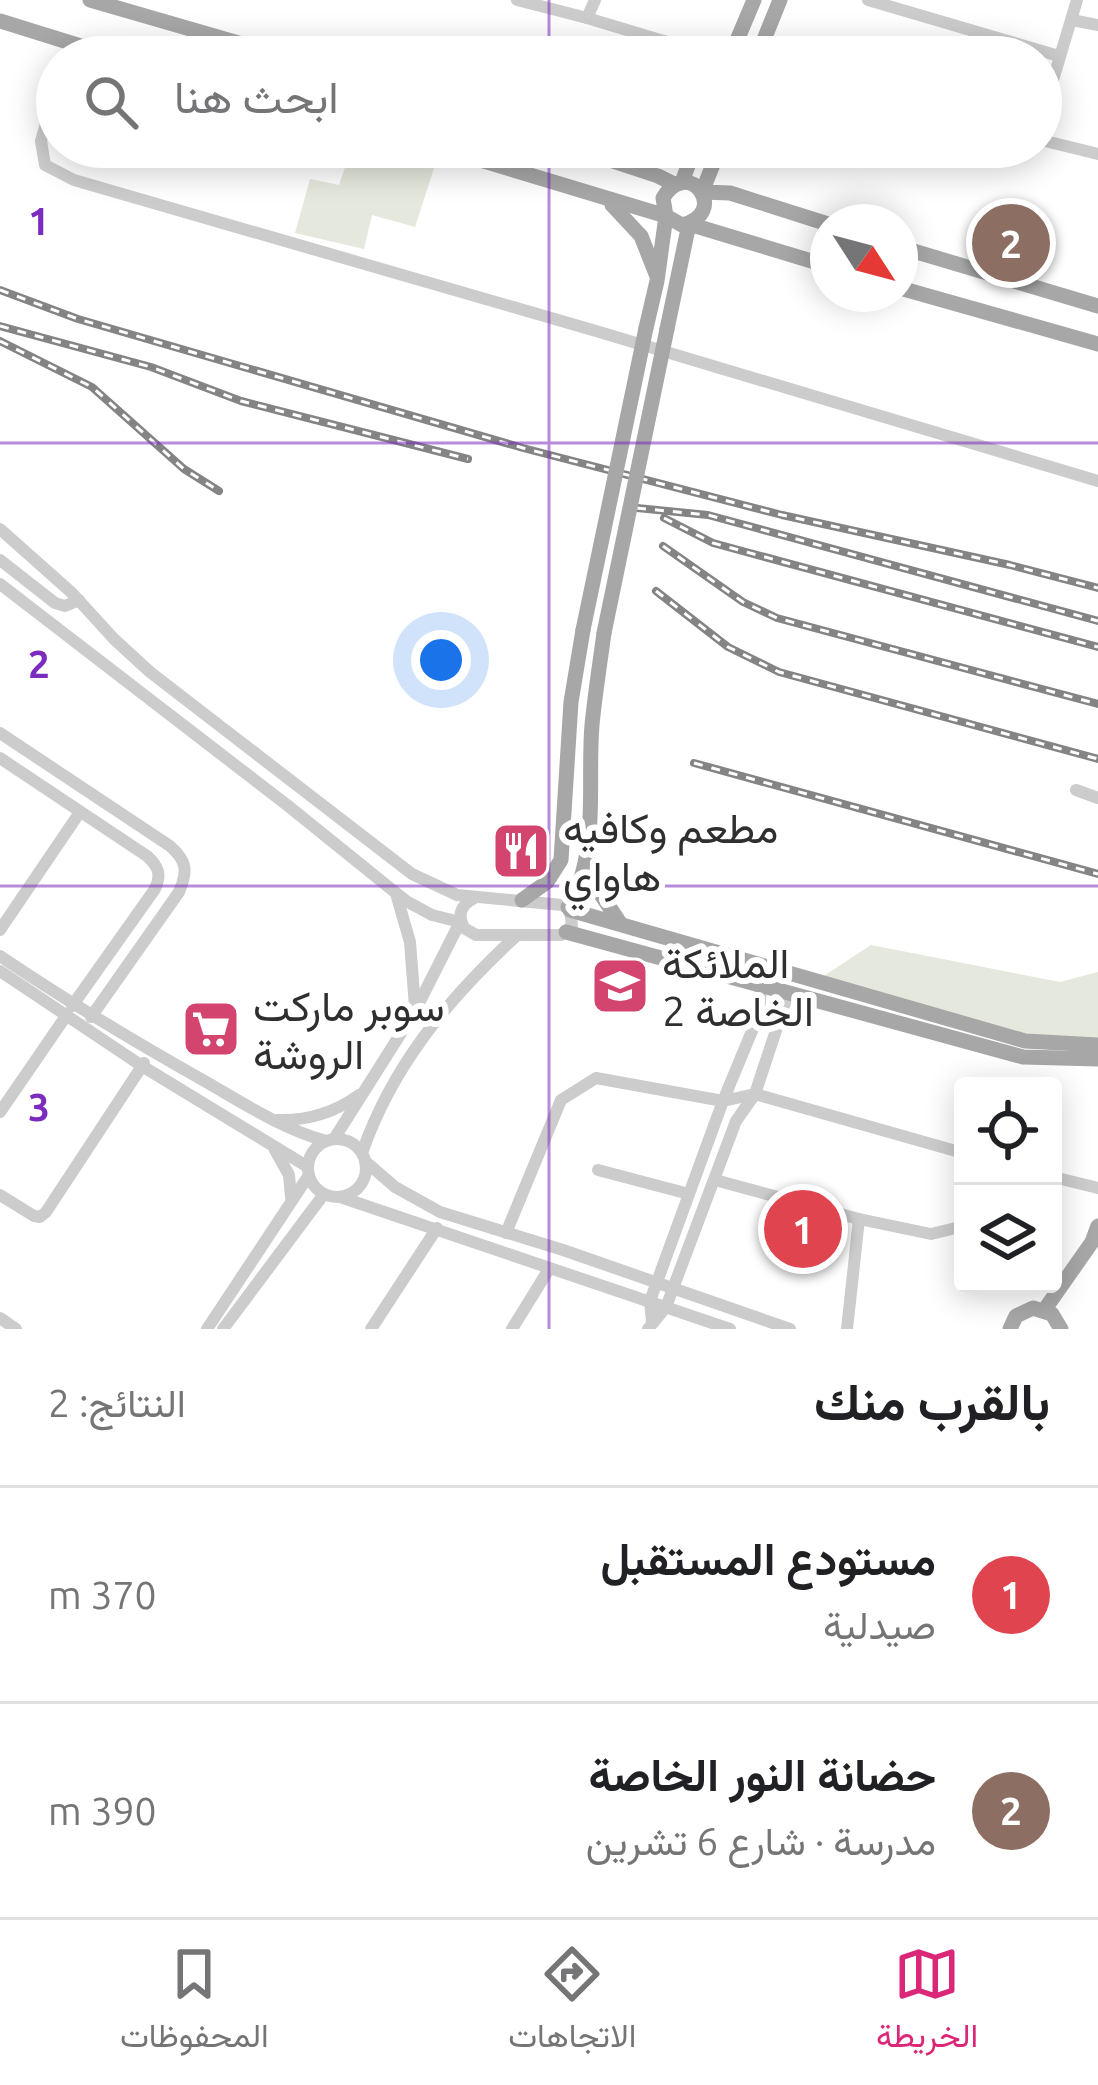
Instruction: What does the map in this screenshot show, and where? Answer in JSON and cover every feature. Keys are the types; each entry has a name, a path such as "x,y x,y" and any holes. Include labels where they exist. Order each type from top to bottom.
{"main road":[{"path":"90,0 214,36"},
{"path":"739,36 754,0"},
{"path":"765,36 780,0"},
{"path":"0,21 36,37"},
{"path":"504,168 666,216 676,224 810,261"},
{"path":"634,168 693,184 702,192 730,193 810,218"},
{"path":"522,900 547,882 561,860 571,702 583,630 657,281 666,216 663,198 685,168"},
{"path":"712,168 702,192 703,212 688,224 604,633 592,727 586,854 569,909 1025,1041 1098,1045"},
{"path":"604,199 641,236 657,281"},
{"path":"918,252 1098,306"},
{"path":"918,293 1098,344"},
{"path":"586,854 600,893 622,925"},
{"path":"566,932 1023,1057 1098,1059"},
{"path":"1010,1329 1016,1316 1033,1308 1059,1322 1098,1226"}],"street":[{"path":"517,0 647,36"},
{"path":"587,18 595,0"},
{"path":"868,0 991,36"},
{"path":"1062,48 1077,0"},
{"path":"1072,20 1098,26"},
{"path":"1062,145 1098,154"},
{"path":"51,168 74,180 1098,481"},
{"path":"0,529 150,672 412,874 441,890 473,898 569,909 573,918 566,932 476,935 460,922 418,909 0,584"},
{"path":"0,560 55,603 80,602"},
{"path":"61,630 80,602"},
{"path":"0,733 170,846 186,867 179,892 91,1017"},
{"path":"0,758 147,856 160,879 0,1112"},
{"path":"1076,790 1098,798"},
{"path":"0,930 80,812"},
{"path":"159,870 186,867"},
{"path":"395,891 410,942 415,1011"},
{"path":"207,1329 291,1202 313,1151 330,1140 415,1011 460,922 462,908 473,898"},
{"path":"340,1197 361,1184 364,1157 386,1092 443,1009 514,937"},
{"path":"0,956 142,1066 308,1171 324,1194 730,1329"},
{"path":"0,971 291,1130 350,1142 395,1187 440,1212 790,1329"},
{"path":"650,1326 656,1282 759,1014 761,987"},
{"path":"650,1326 666,1307 736,1121 755,1094 788,994"},
{"path":"0,1195 34,1216 46,1213 150,1051"},
{"path":"506,1232 561,1100 596,1078 722,1102 755,1094 954,1150"},
{"path":"274,1120 329,1113 364,1090"},
{"path":"271,1144 289,1174 291,1202"},
{"path":"598,1170 689,1194"},
{"path":"1062,1179 1098,1188"},
{"path":"715,1180 931,1234 954,1228"},
{"path":"223,1329 324,1194"},
{"path":"848,1329 860,1219"},
{"path":"371,1329 436,1228"},
{"path":"512,1329 549,1269"},
{"path":"0,1318 16,1329"}],"shaded area":[{"path":"345,168 434,168 415,227 372,215 364,249 295,233 310,179 339,185"},
{"path":"871,945 1060,982 1098,972 1098,1045 1025,1041 816,981"}],"railway":[{"path":"0,290 78,319 523,448 782,515 1098,588"},
{"path":"0,326 151,367 241,401 468,459"},
{"path":"0,341 92,387 184,469 219,491"},
{"path":"637,508 708,515 1098,621"},
{"path":"664,518 713,543 1098,647"},
{"path":"663,546 743,602 777,618 1098,704"},
{"path":"656,591 728,647 779,672 1098,759"},
{"path":"694,763 1098,874"}],"place":[{"name":"حضانة النور الخاصة","path":"1011,243"},
{"name":"مطعم وكافيه هاواي","path":"521,851"},
{"name":"الملائكة الخاصة 2","path":"620,986"},
{"name":"سوبر ماركت الروشة","path":"211,1029"},
{"name":"مستودع المستقبل","path":"803,1229"}]}
